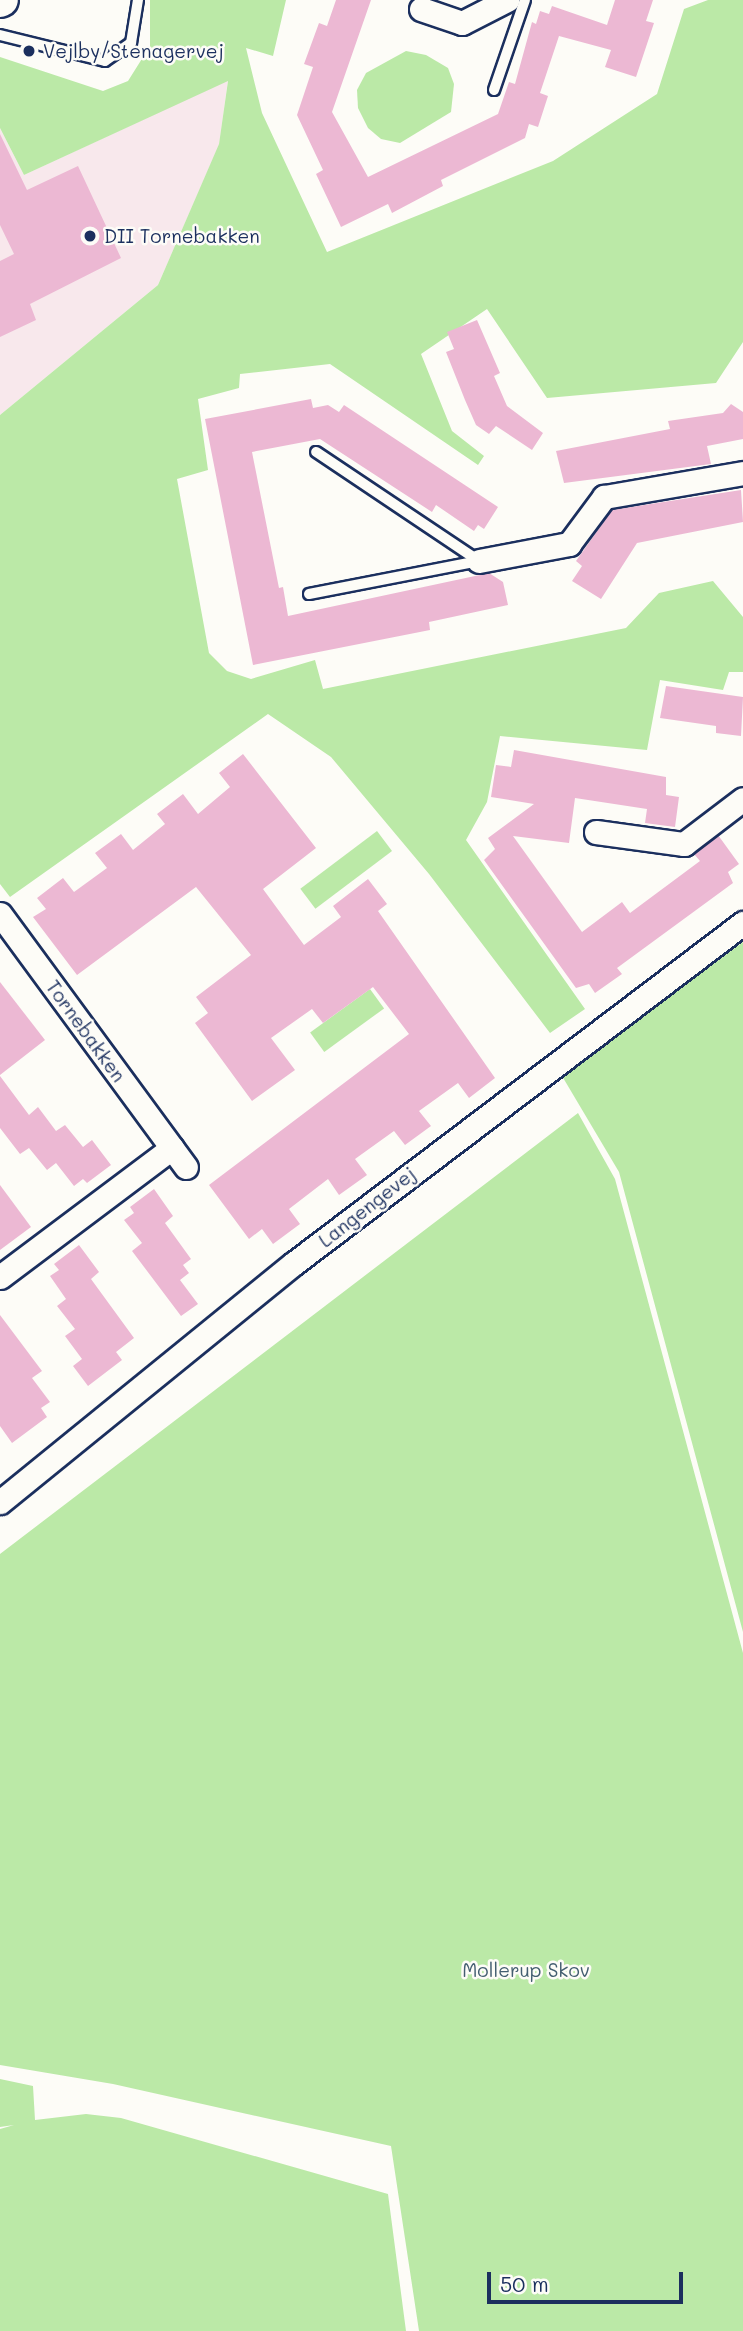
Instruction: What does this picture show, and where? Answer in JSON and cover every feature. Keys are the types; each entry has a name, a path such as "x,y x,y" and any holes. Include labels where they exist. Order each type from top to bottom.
{"street":[{"path":"421,9 461,23 507,0"},
{"path":"479,561 569,544 604,497 743,473"},
{"path":"596,832 684,844 743,799"},
{"name":"Tornebakken","path":"0,914 187,1167"},
{"name":"Langengevej","path":"0,1502 293,1264 743,923"},
{"path":"0,1277 172,1148"}],"lane":[{"path":"0,35 105,61 131,43 138,20 138,0"},
{"path":"495,90 525,0"},
{"path":"316,452 479,561"},
{"path":"309,594 479,561"}],"shaded area":[{"name":"DII Tornebakken","path":"228,80 219,145 158,285 0,415 0,128 24,175"}],"green space":[{"path":"150,0 286,0 273,56 246,48 262,113 327,252 553,161 657,94 684,9 708,0 743,0 743,342 716,383 547,398 487,309 421,354 452,431 484,456 478,465 330,364 240,374 239,388 198,399 208,470 177,479 209,653 227,671 251,679 315,660 323,689 626,628 659,593 713,581 743,617 743,672 729,672 723,690 660,680 647,750 500,736 487,802 466,840 585,1009 550,1033 429,874 331,757 268,714 10,897 0,884 0,415 158,285 219,144 228,81 24,175 0,128 0,57 103,91 128,81 150,46"},
{"path":"406,51 426,55 448,68 454,84 451,112 400,143 381,139 368,128 358,108 357,90 366,73"},
{"path":"377,831 392,851 315,909 300,889"},
{"path":"743,942 743,1632 619,1172 562,1076"},
{"path":"370,989 384,1008 324,1052 310,1032"},
{"name":"Mollerup Skov","path":"578,1113 615,1179 743,1653 743,2331 419,2331 391,2146 113,2084 0,2065 0,1554"},
{"path":"0,2079 33,2086 35,2120 86,2114 121,2118 388,2194 406,2331 0,2331 0,2129 14,2125 0,2127"}],"building":[{"path":"336,0 371,0 332,112 368,177 498,114 509,82 515,84 532,22 536,24 540,11 549,14 552,6 607,25 615,0 653,0 646,21 654,23 636,77 605,67 611,50 559,36 540,93 548,96 538,127 529,124 525,138 441,180 443,186 392,213 388,204 341,227 316,174 323,170 297,115 313,67 304,64 319,23 327,26"},
{"path":"0,134 27,190 78,166 121,258 30,304 36,320 0,337 0,261 14,254 0,225"},
{"path":"477,320 500,373 494,376 507,406 543,433 532,450 496,426 489,434 476,425 465,400 446,352 454,349 447,332"},
{"path":"311,399 313,408 328,405 339,412 344,405 498,507 484,529 478,525 474,531 436,505 432,512 320,439 252,452 279,588 283,587 288,616 489,573 503,582 508,605 429,622 430,630 253,665 205,419"},
{"path":"731,404 743,412 743,439 707,446 711,464 564,483 556,451 670,429 668,421 723,413"},
{"path":"741,490 743,522 637,543 601,599 572,581 582,566 576,561 612,510"},
{"path":"666,686 743,697 741,736 716,733 716,726 660,718"},
{"path":"514,750 666,777 666,795 679,797 675,827 645,823 647,809 575,798 569,843 513,836 582,932 622,902 630,913 700,861 694,854 718,835 739,864 728,872 733,883 617,968 622,974 595,993 589,984 576,988 484,860 495,849 488,838 534,804 491,797 496,765 511,767"},
{"path":"243,754 316,848 263,889 304,945 341,917 333,906 368,879 387,904 378,911 495,1078 469,1098 458,1083 419,1111 431,1126 405,1145 394,1131 355,1159 367,1175 339,1195 328,1179 289,1209 300,1224 273,1244 262,1229 249,1239 209,1185 409,1034 373,987 323,1023 312,1009 271,1038 295,1070 252,1101 195,1023 208,1013 196,997 251,955 196,887 77,975 33,917 46,909 37,898 63,878 74,892 107,868 95,853 121,834 133,850 165,824 157,814 183,794 198,814 230,787 219,773"},
{"path":"0,982 45,1040 0,1075"},
{"path":"0,1076 29,1115 38,1107 56,1131 65,1125 83,1147 92,1140 111,1165 87,1183 83,1179 74,1186 56,1163 47,1170 29,1148 20,1154 0,1128"},
{"path":"0,1185 31,1227 0,1250"},
{"path":"154,1189 173,1216 165,1223 191,1259 183,1265 189,1273 180,1280 198,1304 181,1316 132,1251 142,1243 124,1220 134,1213 130,1207"},
{"path":"79,1245 99,1272 91,1279 134,1338 116,1352 122,1360 88,1386 73,1366 82,1359 65,1336 75,1329 57,1306 66,1299 50,1276 59,1270 54,1264"},
{"path":"0,1315 42,1371 32,1378 50,1402 41,1408 47,1417 12,1443 0,1426"}],"place":[{"name":"Vejlby/Stenagervej","path":"29,51"},
{"name":"DII Tornebakken","path":"90,236"}]}
